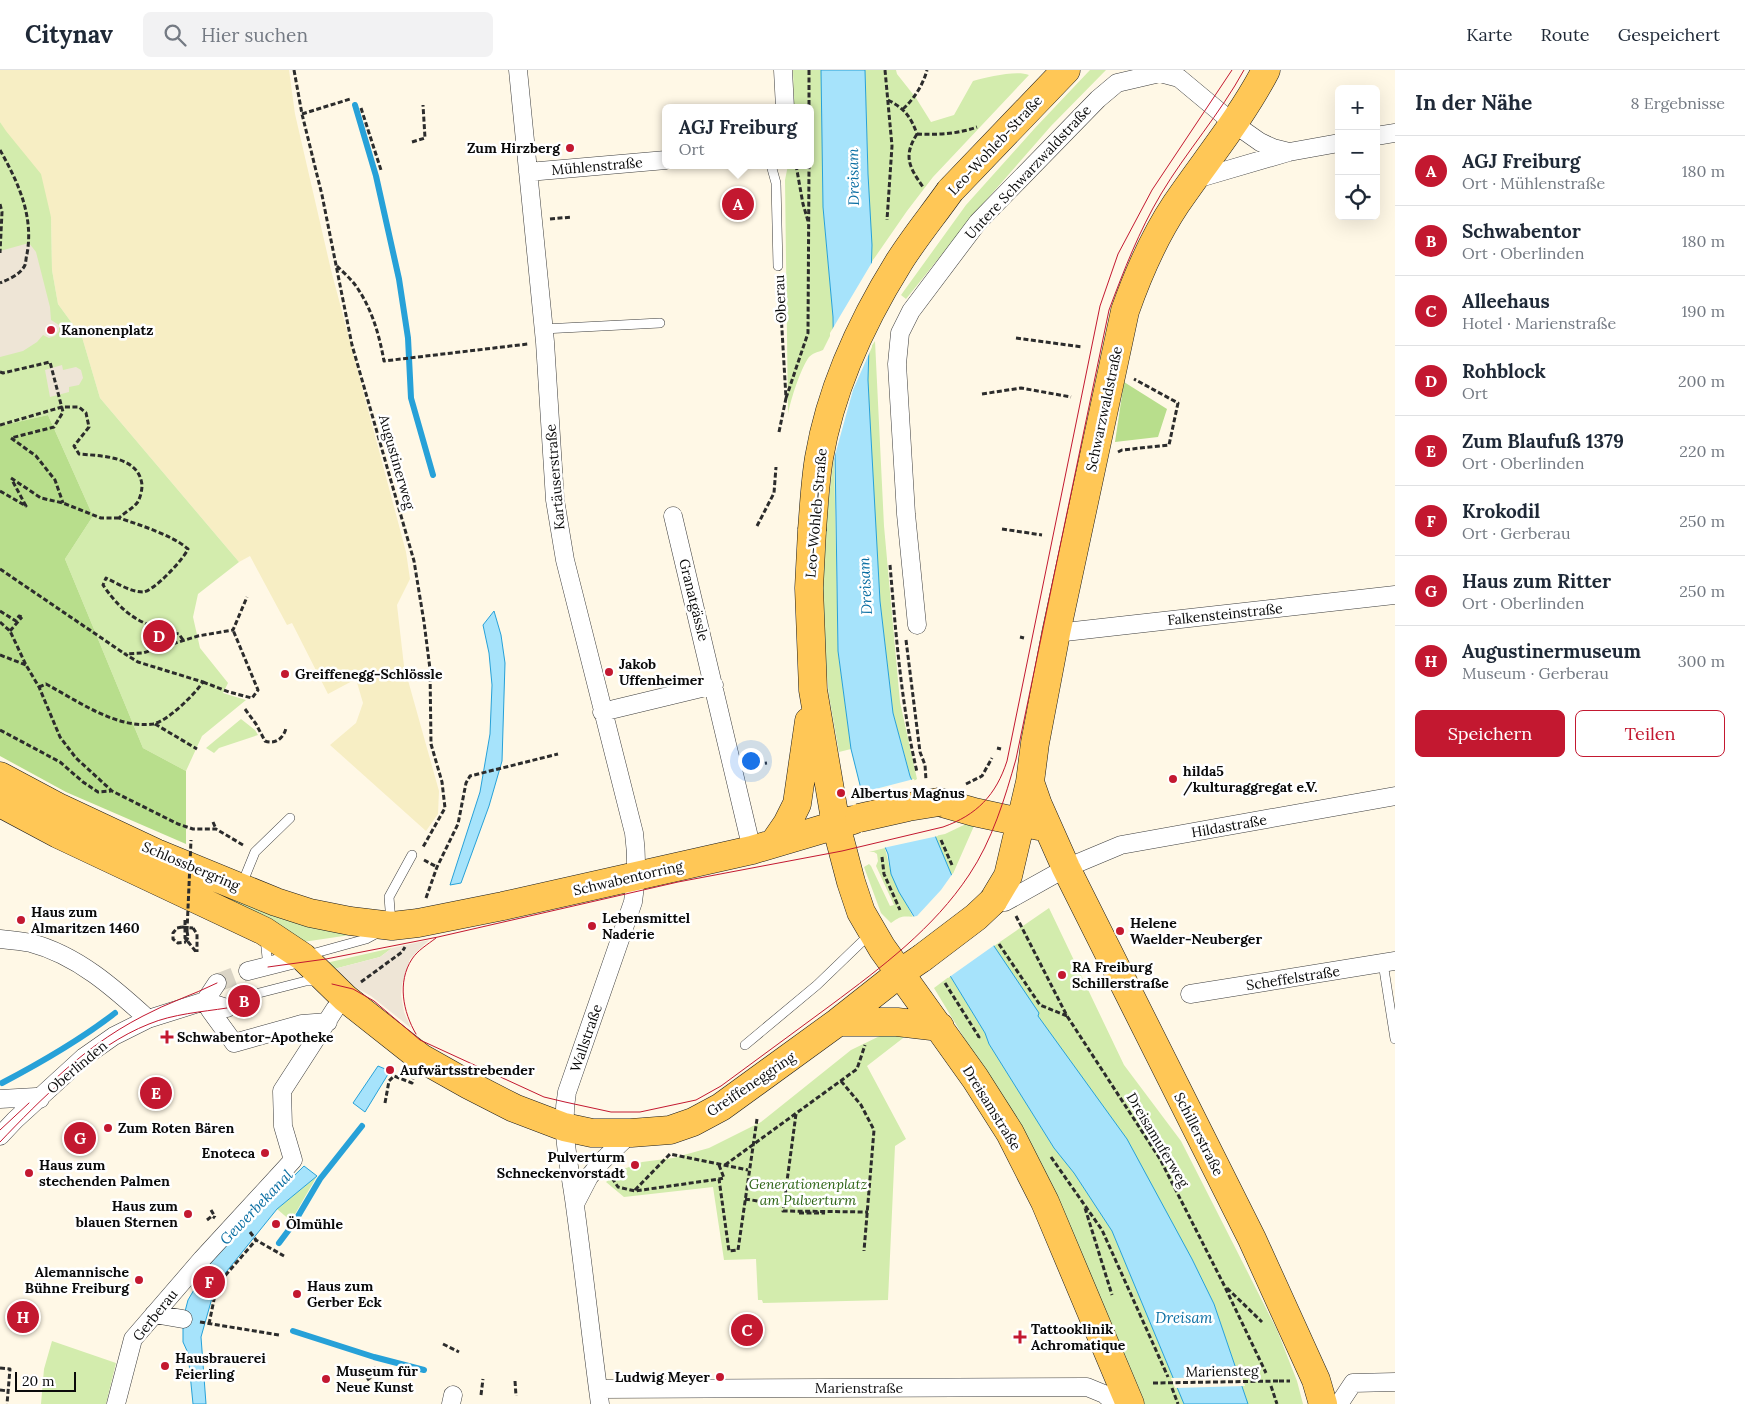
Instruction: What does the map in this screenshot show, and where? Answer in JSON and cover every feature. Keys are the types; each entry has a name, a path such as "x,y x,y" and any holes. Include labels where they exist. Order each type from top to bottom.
{"main road":[{"name":"Leo-Wohleb-Straße","path":"848,821 813,690 809,588 812,530 819,456 827,420 840,377 861,327 900,262 950,191 1066,70"},
{"name":"Schwarzwaldstraße","path":"999,902 1008,876 1030,782 1035,742 1056,634 1125,311 1138,274 1158,235 1175,206 1233,123 1266,70"},
{"path":"763,846 788,824 797,804 813,690"},
{"name":"Schlossbergring","path":"0,776 60,808 147,849 310,914 406,930"},
{"name":"Schwarzwaldstraße","path":"1030,782 1038,805 1066,868"},
{"path":"932,791 1021,822 1048,828"},
{"name":"Schwabentorring","path":"406,930 763,846 848,821 908,807 932,791"},
{"name":"Schlossbergring","path":"0,803 58,834 264,930 303,957 338,991"},
{"name":"Dreisamstraße","path":"848,821 851,882 872,933 911,966 940,1028 992,1104 1030,1172 1052,1219 1130,1404"},
{"name":"Schillerstraße","path":"1066,868 1252,1239 1316,1380 1323,1404"},
{"name":"Greiffeneggring","path":"338,991 421,1058 514,1108 564,1127 592,1133 670,1130 693,1122 721,1107 838,1022 976,917 999,902"},
{"path":"838,1022 897,1022 940,1028"}],"street":[{"name":"Kartäuserstraße","path":"518,70 544,335 555,500 564,560 634,833 636,876"},
{"path":"783,70 785,104"},
{"name":"Untere Schwarzwaldstraße","path":"917,625 906,514 897,364 900,333 911,311 978,222 1098,99 1117,83 1161,71 1179,78 1233,123 1260,142 1289,152"},
{"path":"1380,135 1395,133"},
{"path":"1193,180 1289,152 1335,144"},
{"name":"Mühlenstraße","path":"528,172 662,160"},
{"name":"Granatgässle","path":"673,516 732,767 763,846"},
{"name":"Falkensteinstraße","path":"1056,634 1395,595"},
{"path":"602,712 714,685"},
{"name":"Hildastraße","path":"999,902 1066,868 1120,845 1395,796"},
{"name":"Wallstraße","path":"599,1397 564,1127 567,1092 633,902 636,876"},
{"path":"0,939 30,943 57,952 89,970 148,1019"},
{"path":"248,971 268,968 303,957"},
{"name":"Scheffelstraße","path":"1190,994 1389,962"},
{"path":"205,1001 217,983"},
{"path":"205,1001 234,1043 302,1024 328,1022 338,991"},
{"path":"205,1001 227,1008"},
{"name":"Oberlinden","path":"0,1136 15,1120 84,1058 114,1036 148,1019 205,1001"},
{"name":"Gerberau","path":"116,1404 133,1339 222,1237 293,1160 283,1126 282,1091 328,1022"},
{"name":"Oberlinden","path":"0,1099 36,1097 40,1099"},
{"path":"575,1204 589,1177 601,1162 631,1133"},
{"path":"154,1314 182,1319"},
{"path":"1339,1404 1353,1383 1395,1382"},
{"name":"Marienstraße","path":"599,1397 1087,1387 1104,1394 1116,1404"}],"lane":[{"name":"Oberau","path":"772,169 776,182 778,266"},
{"path":"544,335 660,323"},
{"path":"240,887 254,852 290,818"},
{"path":"303,957 406,930 389,897 412,855"},
{"path":"264,930 268,968"},
{"path":"745,1045 817,985 872,933"},
{"path":"1389,962 1395,1038"},
{"path":"259,993 306,981 318,981 338,991"}],"path":[{"name":"Augustinerweg","path":"294,70 302,114 337,265 352,345 414,561 430,669 431,744 442,782 445,808 422,849"},
{"path":"809,70 809,104"},
{"path":"885,70 892,146 887,220"},
{"path":"903,109 913,98 927,70"},
{"path":"302,114 350,99"},
{"path":"887,100 903,109 917,134"},
{"path":"412,142 425,138 422,105"},
{"path":"361,108 381,170"},
{"path":"917,134 931,135 966,131 991,122 1006,132"},
{"path":"917,134 909,147 912,171 923,187"},
{"path":"0,150 14,176 25,204 29,243 25,265 17,275 0,283"},
{"path":"797,169 809,224"},
{"path":"786,398 808,333 809,169"},
{"path":"0,204 2,212 0,253"},
{"path":"337,265 356,285 370,313 378,332 384,361 544,335"},
{"name":"Oberau","path":"778,266 786,398 779,432"},
{"path":"1016,338 1082,347"},
{"path":"1091,466 1122,450 1169,445 1178,403 1132,378 1115,354"},
{"path":"0,372 3,373 50,362 63,412 54,427 11,438 36,456 55,480 63,503"},
{"path":"982,394 1020,388 1071,397"},
{"path":"0,425 62,407 79,407 86,414 89,427 74,446 79,454 109,456 134,467 141,477 142,490 138,502 119,518"},
{"path":"757,526 774,493 776,467"},
{"path":"0,491 26,506 11,478 41,498 63,503 101,518 119,518 181,543 188,549 184,557 154,586 145,592 134,591 106,578 103,585 110,595 132,617 155,628 179,634 183,640"},
{"path":"1002,529 1042,535"},
{"path":"0,569 138,662 252,698 258,690 233,630 247,597"},
{"path":"0,610 16,621 19,616 22,617 10,631"},
{"path":"0,622 10,631 39,687 60,737 76,758 112,791 186,827 193,829 216,829 254,852"},
{"path":"917,625 904,628 920,752 932,791"},
{"path":"125,654 143,653 183,640 233,630"},
{"path":"0,655 26,665"},
{"path":"155,724 176,710 196,692 203,682"},
{"path":"39,687 46,684 101,713 125,722 155,724 197,749"},
{"path":"245,709 265,741 269,743 277,741 285,734 286,728"},
{"path":"907,728 916,772"},
{"path":"0,730 60,762 98,792 112,791"},
{"path":"338,991 353,989 402,952 406,930 458,824 466,783 470,776 558,754"},
{"path":"965,784 982,776 992,758"},
{"path":"747,766 767,763"},
{"path":"214,822 216,829"},
{"path":"180,891 184,917 185,938 197,953 197,934 193,928 182,927 177,928 173,933 173,939 178,943 186,942 188,937 188,931 191,840"},
{"path":"940,840 952,865"},
{"path":"882,857 884,874 900,910"},
{"name":"Dreisamuferweg","path":"1017,920 1067,1016 1160,1159 1266,1373"},
{"path":"999,944 1040,1005 1067,1016"},
{"path":"725,1165 858,1069 868,1038"},
{"path":"385,1103 389,1081 394,1076 412,1083"},
{"path":"841,1081 862,1105 874,1130 864,1251"},
{"path":"796,1114 783,1211 868,1212"},
{"path":"719,1179 729,1250 738,1250 748,1170 757,1119"},
{"path":"635,1191 670,1154 748,1170"},
{"path":"608,1171 618,1187 635,1191 724,1178 719,1164"},
{"path":"1065,1176 1102,1230 1168,1377"},
{"path":"745,1199 784,1205"},
{"path":"211,1210 216,1220"},
{"path":"209,1324 217,1285 255,1238 284,1256"},
{"path":"1224,1285 1268,1328"},
{"path":"204,1323 279,1335"},
{"path":"443,1344 459,1352"},
{"path":"367,1380 376,1367"},
{"path":"0,1368 10,1369 7,1404"},
{"name":"Mariensteg","path":"1152,1383 1292,1381 1288,1372"},
{"path":"481,1395 483,1379"},
{"path":"515,1381 516,1396"},
{"path":"1271,1386 1277,1404"},
{"path":"1172,1388 1178,1404"},
{"path":"0,1390 8,1391"}],"shaded area":[{"path":"0,70 289,70 295,114 331,270 406,552 410,579 397,605 404,666 439,791 438,814 426,831 330,745 356,723 363,703 356,679 328,694 292,623 287,625 250,556 239,562 100,398 82,337 58,304 52,270 51,217 0,122"},
{"name":"Kanonenplatz","path":"29,243 36,252 50,307 51,320 59,325 59,331 55,336 49,338 43,335 37,342 23,351 0,357 0,251"},
{"path":"62,365 63,370 76,367 81,370 83,378 79,385 69,387 69,392 50,397 45,370"},
{"path":"429,940 410,959 402,984 401,995 404,1012 411,1028 371,996 355,987 334,969 380,957 392,948"}],"green space":[{"path":"793,70 821,70 823,207 833,330 823,350 809,357 802,369 788,414 785,180 787,169 814,169 814,104 794,104"},
{"path":"865,70 896,70 931,122 954,115 973,81 1017,73 1029,75 933,177 871,263"},
{"path":"1090,70 1106,70 1051,126 975,213 906,299 901,295 966,205"},
{"path":"0,122 41,174 51,217 52,270 58,304 82,337 100,398 239,562 198,594 193,617 200,648 228,683 223,693 246,700 202,736 186,771 143,748 65,559 93,516 48,415 0,426"},
{"path":"875,341 884,526 900,702 917,779 912,782 893,713 880,601 868,380 869,350"},
{"path":"1124,382 1167,409 1158,437 1115,442"},
{"path":"48,415 93,516 65,559 143,748 186,771 186,844 66,792 0,756 0,426"},
{"path":"834,455 838,651 851,749 839,752 829,696 823,638 822,598 825,531"},
{"path":"241,719 255,730 258,735 219,748 214,753 206,748"},
{"path":"59,818 350,935 303,942"},
{"path":"968,823 974,826 952,876 935,836 945,834"},
{"path":"885,848 891,874 913,917 902,917 891,923 881,913 864,867 869,864 871,866 890,906 894,905 876,866 878,861 877,854 869,852"},
{"path":"1049,908 1124,1065 1181,1141 1277,1330 1297,1381 1303,1404 1248,1404 1214,1304 1192,1259 994,946"},
{"path":"392,948 380,957 334,969 326,963"},
{"path":"950,976 985,1033 989,1044 1054,1148 1074,1173 1112,1231 1184,1404 1142,1404 1041,1165 934,988"},
{"name":"Generationenplatz am Pulverturm","path":"886,1033 907,1035 867,1066 906,1139 895,1146 888,1300 763,1303 762,1300 758,1300 756,1259 724,1260 713,1187 624,1197 606,1182 621,1170 642,1162 673,1158 709,1148 761,1122 851,1050"},
{"path":"317,1176 291,1221 277,1209"},
{"path":"52,1341 116,1363 106,1404 41,1404 44,1369"}],"water":[{"name":"Dreisam","path":"821,70 865,70 872,245 868,380 880,601 893,713 910,776 952,876 994,946 1039,1013 1038,1016 1127,1139 1192,1259 1214,1304 1248,1404 1184,1404 1112,1231 1074,1173 1054,1148 989,1044 985,1033 899,892 891,874 888,854 862,793 851,749 838,651 833,317 823,207"},
{"path":"494,611 501,635 505,663 502,761 489,806 461,883 450,885 480,792 490,734 492,685 489,653 483,625"},
{"path":"378,1066 390,1071 365,1112 353,1103"},
{"path":"304,1166 317,1176 277,1209 218,1282 201,1337 206,1404 193,1404 188,1353 183,1342 183,1319 188,1300 208,1266 230,1239"}],"pier":[{"path":"874,259 872,347 853,390 832,466 830,333"},
{"path":"914,779 938,836 883,848 860,793"},
{"path":"953,873 996,944 948,978 910,917 917,916 941,890"},
{"path":"1242,1377 1245,1386 1175,1388 1171,1378"}],"waterway":[{"path":"355,105 376,176 399,279 408,338 411,398 433,475"},
{"path":"2,1083 60,1051 115,1013"},
{"path":"279,1243 294,1223 320,1179 362,1126"},
{"path":"293,1331 374,1357 424,1370"}],"tunnel":[{"path":"217,983 248,971"}],"tram line":[{"path":"268,967 326,959 438,937 678,882 842,851 943,827 966,816 984,802 997,784 1007,761 1100,306 1118,254 1152,190 1232,70"},
{"path":"332,984 353,989 374,1001 420,1040 544,1097 611,1112 640,1112 696,1100 721,1086 888,961 940,912 969,875 985,848 1012,774 1109,310 1132,251 1153,208 1244,70"},
{"path":"416,1034 405,1007 404,977 414,956 436,938"},
{"path":"55,1079 119,1029 152,1011 217,983"},
{"path":"0,1142 68,1076 88,1060 128,1034 168,1018 227,1008"},
{"path":"0,1130 29,1103"}],"place":[{"name":"Zum Hirzberg","path":"570,148"},
{"name":"AGJ Freiburg","path":"738,204"},
{"name":"Kanonenplatz","path":"51,330"},
{"name":"Rohblock","path":"159,636"},
{"name":"Jakob Uffenheimer","path":"609,672"},
{"name":"Greiffenegg-Schlössle","path":"285,674"},
{"name":"hilda5 /kulturaggregat e.V.","path":"1173,779"},
{"name":"Albertus Magnus","path":"841,793"},
{"name":"Haus zum Almaritzen 1460","path":"21,920"},
{"name":"Lebensmittel Naderie","path":"592,926"},
{"name":"Helene Waelder-Neuberger","path":"1120,931"},
{"name":"RA Freiburg Schillerstraße","path":"1062,975"},
{"name":"Schwabentor","path":"244,1001"},
{"name":"Schwabentor-Apotheke","path":"167,1037"},
{"name":"Aufwärtsstrebender","path":"390,1070"},
{"name":"Zum Blaufuß 1379","path":"156,1093"},
{"name":"Zum Roten Bären","path":"108,1128"},
{"name":"Haus zum Ritter","path":"80,1138"},
{"name":"Enoteca","path":"265,1153"},
{"name":"Pulverturm Schneckenvorstadt","path":"635,1165"},
{"name":"Haus zum stechenden Palmen","path":"29,1173"},
{"name":"Haus zum blauen Sternen","path":"188,1214"},
{"name":"Ölmühle","path":"276,1224"},
{"name":"Alemannische Bühne Freiburg","path":"139,1280"},
{"name":"Krokodil","path":"209,1282"},
{"name":"Haus zum Gerber Eck","path":"297,1294"},
{"name":"Augustinermuseum","path":"23,1317"},
{"name":"Alleehaus","path":"747,1330"},
{"name":"Tattooklinik Achromatique","path":"1020,1337"},
{"name":"Hausbrauerei Feierling","path":"165,1366"},
{"name":"Ludwig Meyer","path":"720,1377"},
{"name":"Museum für Neue Kunst","path":"326,1379"}],"water label":[{"name":"Gewerbekanal","path":"256,1207"}]}
